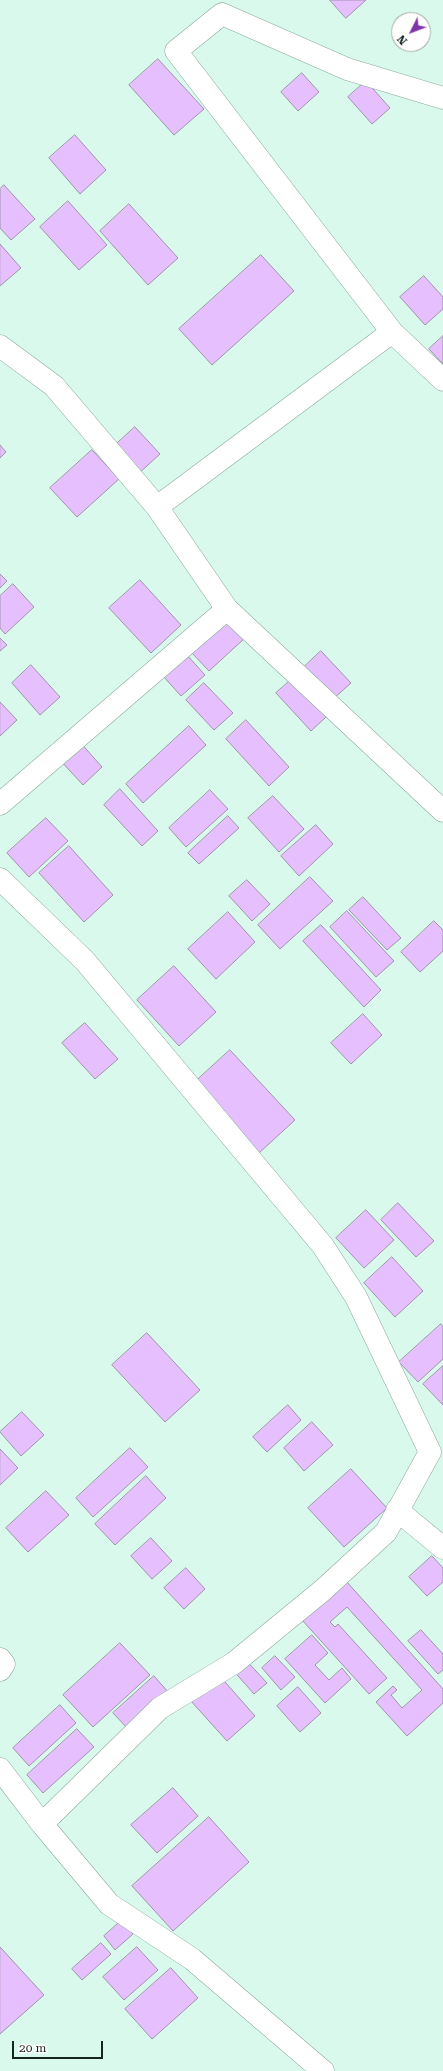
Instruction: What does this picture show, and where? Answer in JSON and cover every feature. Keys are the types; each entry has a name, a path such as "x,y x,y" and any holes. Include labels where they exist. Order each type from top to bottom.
{"street":[{"path":"443,98 347,69 222,14 176,51 392,332 443,380"},
{"path":"157,507 392,332"},
{"path":"2,351 54,386 157,507 227,608 443,811"},
{"path":"0,804 227,608"},
{"path":"0,880 86,961 323,1246 356,1297 430,1452 386,1532 323,1590 234,1663 160,1708 42,1824"},
{"path":"397,1510 443,1548"},
{"path":"0,1659 4,1664 0,1670"},
{"path":"0,1769 42,1824 109,1904 192,1959 323,2071"}],"building":[{"path":"330,0 366,0 346,18"},
{"path":"158,59 204,109 174,135 129,85"},
{"path":"302,73 319,92 298,111 281,92"},
{"path":"366,81 390,108 372,124 348,97"},
{"path":"75,135 106,170 80,194 49,158"},
{"path":"4,185 35,219 11,240 0,228 0,189"},
{"path":"68,201 107,245 79,270 40,227"},
{"path":"129,204 178,258 148,285 100,231"},
{"path":"0,244 21,268 0,286"},
{"path":"261,255 294,291 212,365 179,329"},
{"path":"424,276 443,297 443,309 425,325 400,297"},
{"path":"443,336 443,364 429,349"},
{"path":"135,427 160,454 137,475 112,448"},
{"path":"0,445 6,452 0,458"},
{"path":"92,450 119,479 77,517 50,488"},
{"path":"0,574 7,581 0,588"},
{"path":"140,580 181,625 151,653 109,608"},
{"path":"13,584 34,607 5,634 0,628 0,596"},
{"path":"229,619 246,637 209,671 192,653"},
{"path":"0,638 7,645 0,651"},
{"path":"321,651 351,683 332,700 303,668"},
{"path":"186,654 205,675 181,696 163,676"},
{"path":"31,665 60,697 40,715 12,683"},
{"path":"292,679 326,717 311,731 276,693"},
{"path":"204,683 233,713 214,730 186,700"},
{"path":"0,702 17,720 0,736"},
{"path":"246,720 289,767 269,786 226,739"},
{"path":"189,726 206,745 143,803 126,784"},
{"path":"79,741 102,767 83,785 59,759"},
{"path":"120,789 158,831 142,846 104,805"},
{"path":"210,790 228,809 186,847 169,828"},
{"path":"273,796 304,829 279,852 248,818"},
{"path":"228,816 239,828 199,864 188,853"},
{"path":"46,818 68,841 29,877 7,853"},
{"path":"316,825 333,844 299,876 281,856"},
{"path":"69,846 113,895 84,922 39,873"},
{"path":"310,877 333,901 280,949 258,925"},
{"path":"247,880 270,904 252,921 229,896"},
{"path":"363,897 401,938 387,950 349,910"},
{"path":"347,911 394,961 376,977 330,927"},
{"path":"228,912 255,942 216,979 188,949"},
{"path":"434,921 443,930 443,951 420,972 401,952"},
{"path":"321,925 381,990 364,1007 303,941"},
{"path":"174,966 216,1012 179,1046 137,1000"},
{"path":"363,1014 382,1035 351,1064 331,1043"},
{"path":"85,1023 118,1059 95,1079 62,1043"},
{"path":"230,1050 295,1120 259,1153 194,1083"},
{"path":"398,1203 434,1241 416,1257 381,1220"},
{"path":"366,1210 394,1240 364,1268 336,1238"},
{"path":"392,1257 423,1291 395,1317 364,1283"},
{"path":"441,1324 443,1327 443,1359 418,1382 399,1362"},
{"path":"147,1333 200,1390 165,1422 112,1365"},
{"path":"443,1366 443,1405 423,1384"},
{"path":"288,1405 301,1420 267,1452 253,1437"},
{"path":"22,1412 44,1435 21,1456 0,1432"},
{"path":"312,1422 333,1445 304,1471 284,1448"},
{"path":"130,1448 148,1467 93,1517 76,1498"},
{"path":"0,1449 18,1468 0,1485"},
{"path":"351,1469 387,1508 344,1547 308,1508"},
{"path":"146,1476 166,1498 115,1545 95,1524"},
{"path":"46,1491 69,1515 28,1552 6,1528"},
{"path":"151,1538 172,1561 152,1579 131,1556"},
{"path":"432,1556 443,1568 443,1582 427,1596 409,1577"},
{"path":"186,1568 205,1589 184,1609 164,1588"},
{"path":"346,1581 443,1689 443,1703 407,1736 376,1702 393,1686 397,1690 391,1695 402,1708 422,1690 347,1607 330,1622 335,1627 338,1624 387,1678 369,1694 302,1620"},
{"path":"421,1630 443,1654 443,1670 438,1674 408,1641"},
{"path":"312,1635 328,1653 315,1665 329,1680 342,1668 351,1679 325,1703 285,1659"},
{"path":"120,1643 150,1675 93,1727 63,1695"},
{"path":"275,1656 295,1677 281,1690 262,1668"},
{"path":"244,1658 267,1683 254,1694 232,1669"},
{"path":"218,1674 255,1716 227,1741 190,1700"},
{"path":"154,1676 169,1693 129,1730 113,1713"},
{"path":"298,1687 321,1713 300,1732 277,1706"},
{"path":"60,1705 76,1723 29,1766 13,1748"},
{"path":"77,1729 94,1747 43,1793 27,1775"},
{"path":"173,1788 198,1816 157,1853 131,1825"},
{"path":"209,1817 249,1862 173,1931 132,1886"},
{"path":"121,1921 133,1934 115,1950 104,1936"},
{"path":"101,1943 111,1954 82,1980 72,1969"},
{"path":"0,1947 44,1995 0,2034"},
{"path":"137,1947 158,1970 124,2000 103,1977"},
{"path":"171,1968 198,1998 152,2039 125,2009"}]}
